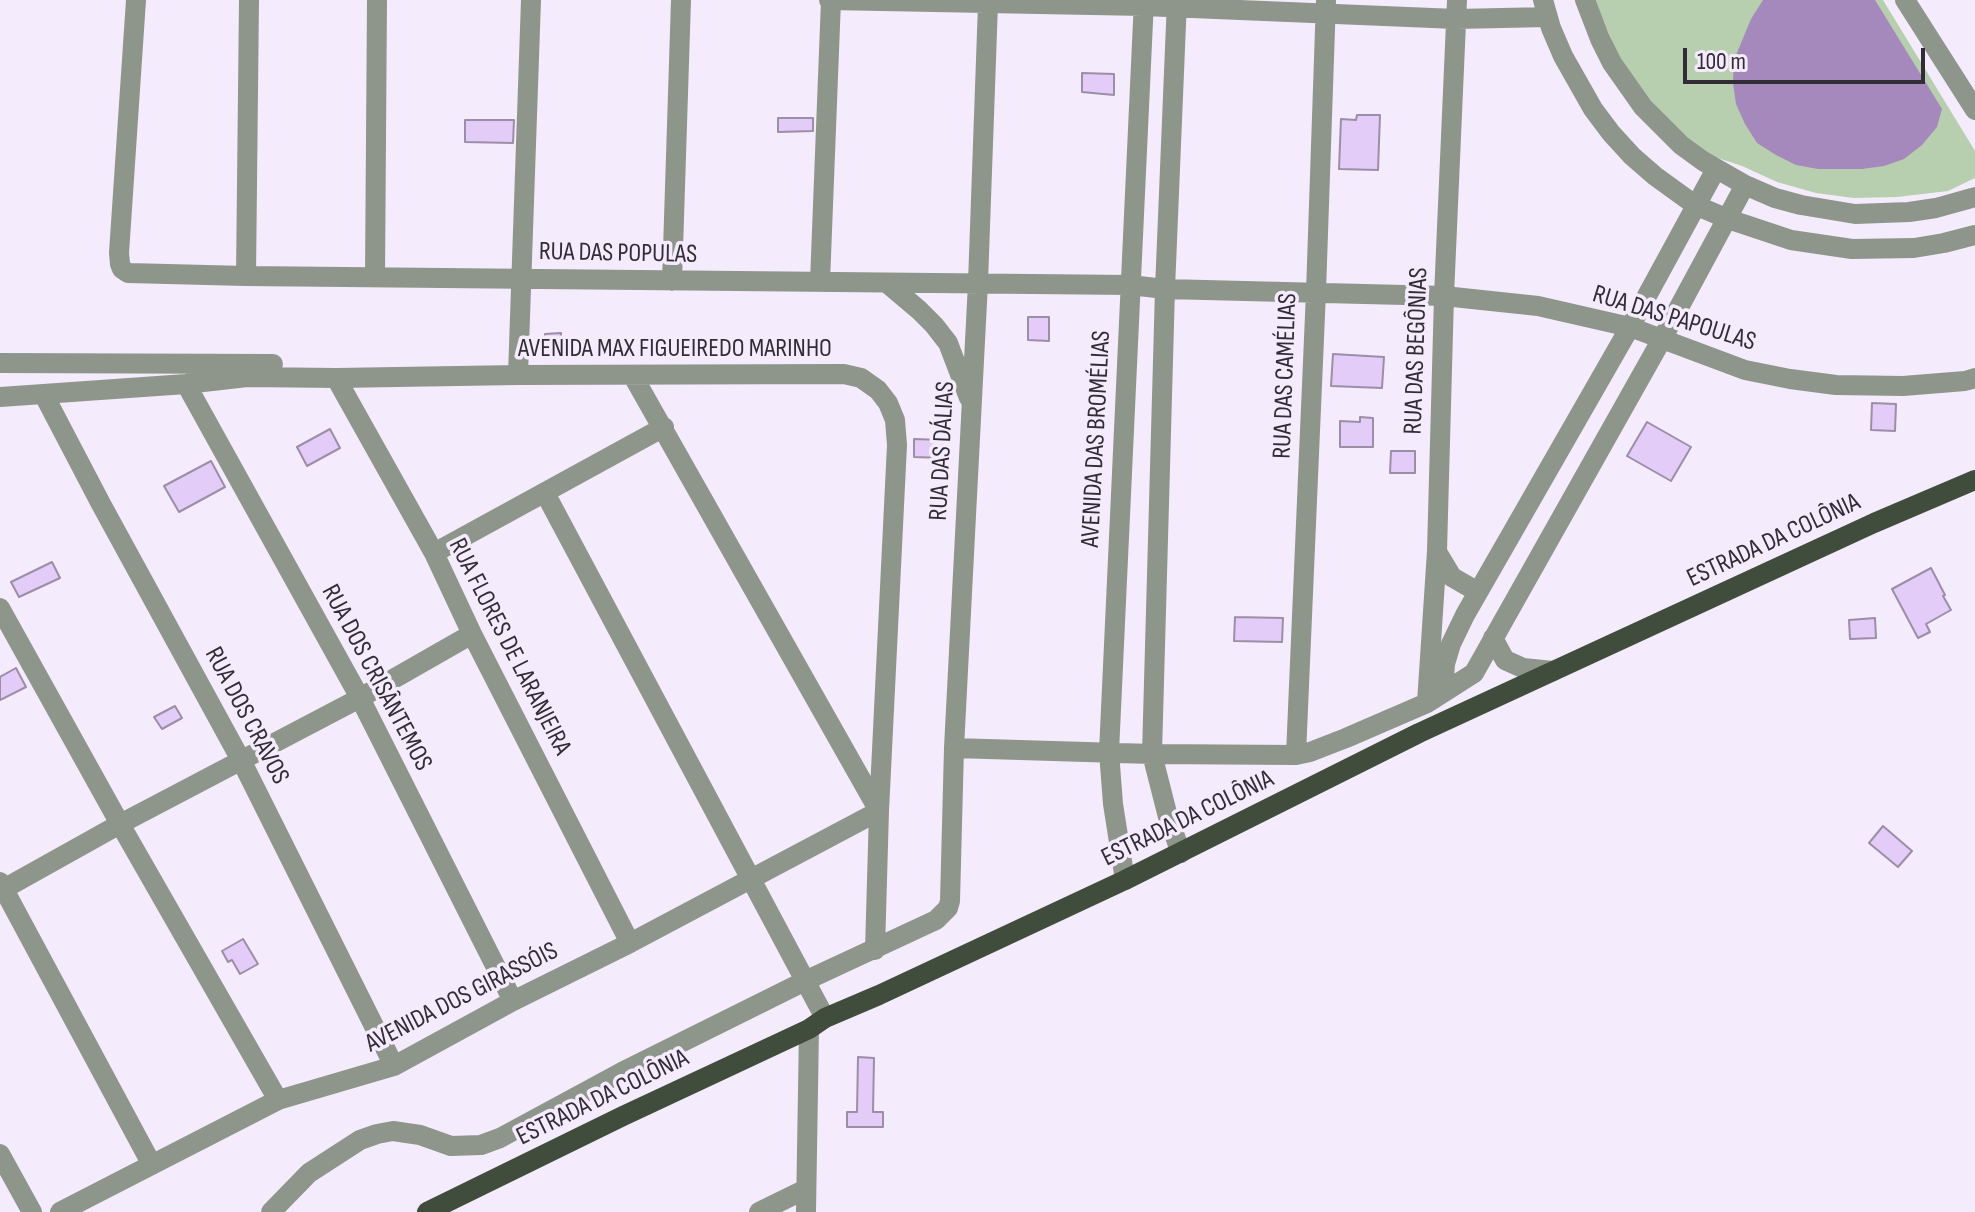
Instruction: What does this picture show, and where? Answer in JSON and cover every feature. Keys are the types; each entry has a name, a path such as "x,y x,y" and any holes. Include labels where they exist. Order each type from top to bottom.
{"main road":[{"name":"ESTRADA DA COLÔNIA","path":"427,1212 817,1023 1181,853 1419,733 1874,523 1975,480"}],"street":[{"name":"RUA DAS POPULAS","path":"136,0 119,253 122,269 136,274 1130,285 1165,289"},
{"path":"246,276 249,0"},
{"path":"375,277 377,0"},
{"path":"0,363 172,362 517,372 531,0"},
{"path":"672,281 681,0"},
{"path":"820,282 830,0 1546,8 1576,83 1611,133 1655,176 1695,205 1791,240 1852,249 1914,248 1975,235"},
{"path":"1585,0 1600,39 1627,86 1661,127 1681,145 1745,185 1801,205 1855,214 1909,212 1975,197"},
{"path":"1905,0 1975,110"},
{"name":"AVENIDA DAS BROMÉLIAS","path":"1125,880 1113,804 1109,752 1144,3"},
{"name":"RUA DAS DÁLIAS","path":"875,950 936,920 948,908 950,901 954,748 978,283 988,4"},
{"path":"1176,4 1152,754 1181,853"},
{"name":"RUA DAS CAMÉLIAS","path":"1296,755 1325,7"},
{"name":"RUA DAS BEGÔNIAS","path":"1435,698 1444,296 1457,9"},
{"path":"1435,698 1451,644 1478,592 1630,327 1716,169"},
{"path":"954,748 1296,755 1346,738 1435,698 1474,673 1745,185"},
{"path":"887,283 948,343 972,404"},
{"name":"RUA DAS PAPOULAS","path":"1165,289 1444,296 1538,306 1630,327 1745,370 1790,379 1836,385 1903,386 1975,378"},
{"name":"AVENIDA MAX FIGUEIREDO MARINHO","path":"0,397 247,377 336,378 517,372 633,376 844,374 861,378 878,390 888,403 895,420 897,445 875,950"},
{"path":"633,376 879,811"},
{"name":"RUA FLORES DE LARANJEIRA","path":"336,378 434,553 472,634 630,943"},
{"name":"RUA DOS CRISÂNTEMOS","path":"186,384 360,698 513,1001"},
{"name":"RUA DOS CRAVOS","path":"44,395 242,762 394,1066"},
{"path":"434,553 664,427"},
{"path":"545,493 807,980 817,1023 806,1212"},
{"path":"1437,551 1452,577 1478,592"},
{"path":"0,608 278,1100"},
{"path":"152,1165 1,887 242,762 472,634"},
{"path":"1493,638 1505,660 1523,668 1553,671"},
{"name":"AVENIDA DOS GIRASSÓIS","path":"60,1212 278,1100 394,1066 879,811"},
{"path":"271,1212 309,1173 360,1140 393,1131 420,1135 451,1146 481,1145 500,1138 622,1072 807,980 875,950"},
{"path":"0,1154 32,1212"},
{"path":"759,1212 806,1189"}],"green space":[{"path":"1595,0 1883,0 1975,151 1975,178 1948,191 1854,198 1816,193 1777,182 1712,156 1687,142 1623,69"}],"shaded area":[{"path":"1763,0 1875,0 1942,109 1937,127 1922,145 1904,159 1862,169 1818,169 1796,165 1757,143 1736,104 1733,83 1734,60 1751,19"}],"building":[{"path":"1082,73 1114,74 1114,95 1082,92"},
{"path":"1357,115 1380,115 1378,170 1339,169 1341,119 1356,120"},
{"path":"778,118 813,118 813,131 778,132"},
{"path":"465,120 514,120 513,143 465,142"},
{"path":"1028,317 1049,317 1049,341 1028,340"},
{"path":"561,333 561,342 571,342 571,356 545,357 545,334"},
{"path":"1333,354 1384,357 1382,388 1331,386"},
{"path":"1872,403 1896,404 1895,431 1871,430"},
{"path":"1360,417 1373,418 1373,447 1340,447 1340,421 1360,422"},
{"path":"1647,422 1691,447 1671,481 1627,456"},
{"path":"330,429 340,448 307,466 297,447"},
{"path":"914,439 943,440 943,458 914,457"},
{"path":"1391,451 1415,451 1415,473 1390,473"},
{"path":"211,461 225,487 179,512 164,486"},
{"path":"52,562 60,578 19,597 11,582"},
{"path":"1931,568 1951,610 1926,624 1930,632 1918,638 1892,589"},
{"path":"1235,617 1283,618 1282,642 1234,641"},
{"path":"1875,618 1876,638 1850,639 1849,620"},
{"path":"16,668 26,687 0,700 0,677"},
{"path":"175,706 182,718 162,729 154,717"},
{"path":"1883,826 1912,851 1898,867 1869,843"},
{"path":"243,939 258,964 240,974 222,951"},
{"path":"858,1057 874,1058 873,1112 883,1112 883,1127 847,1127 847,1112 857,1112"}]}
